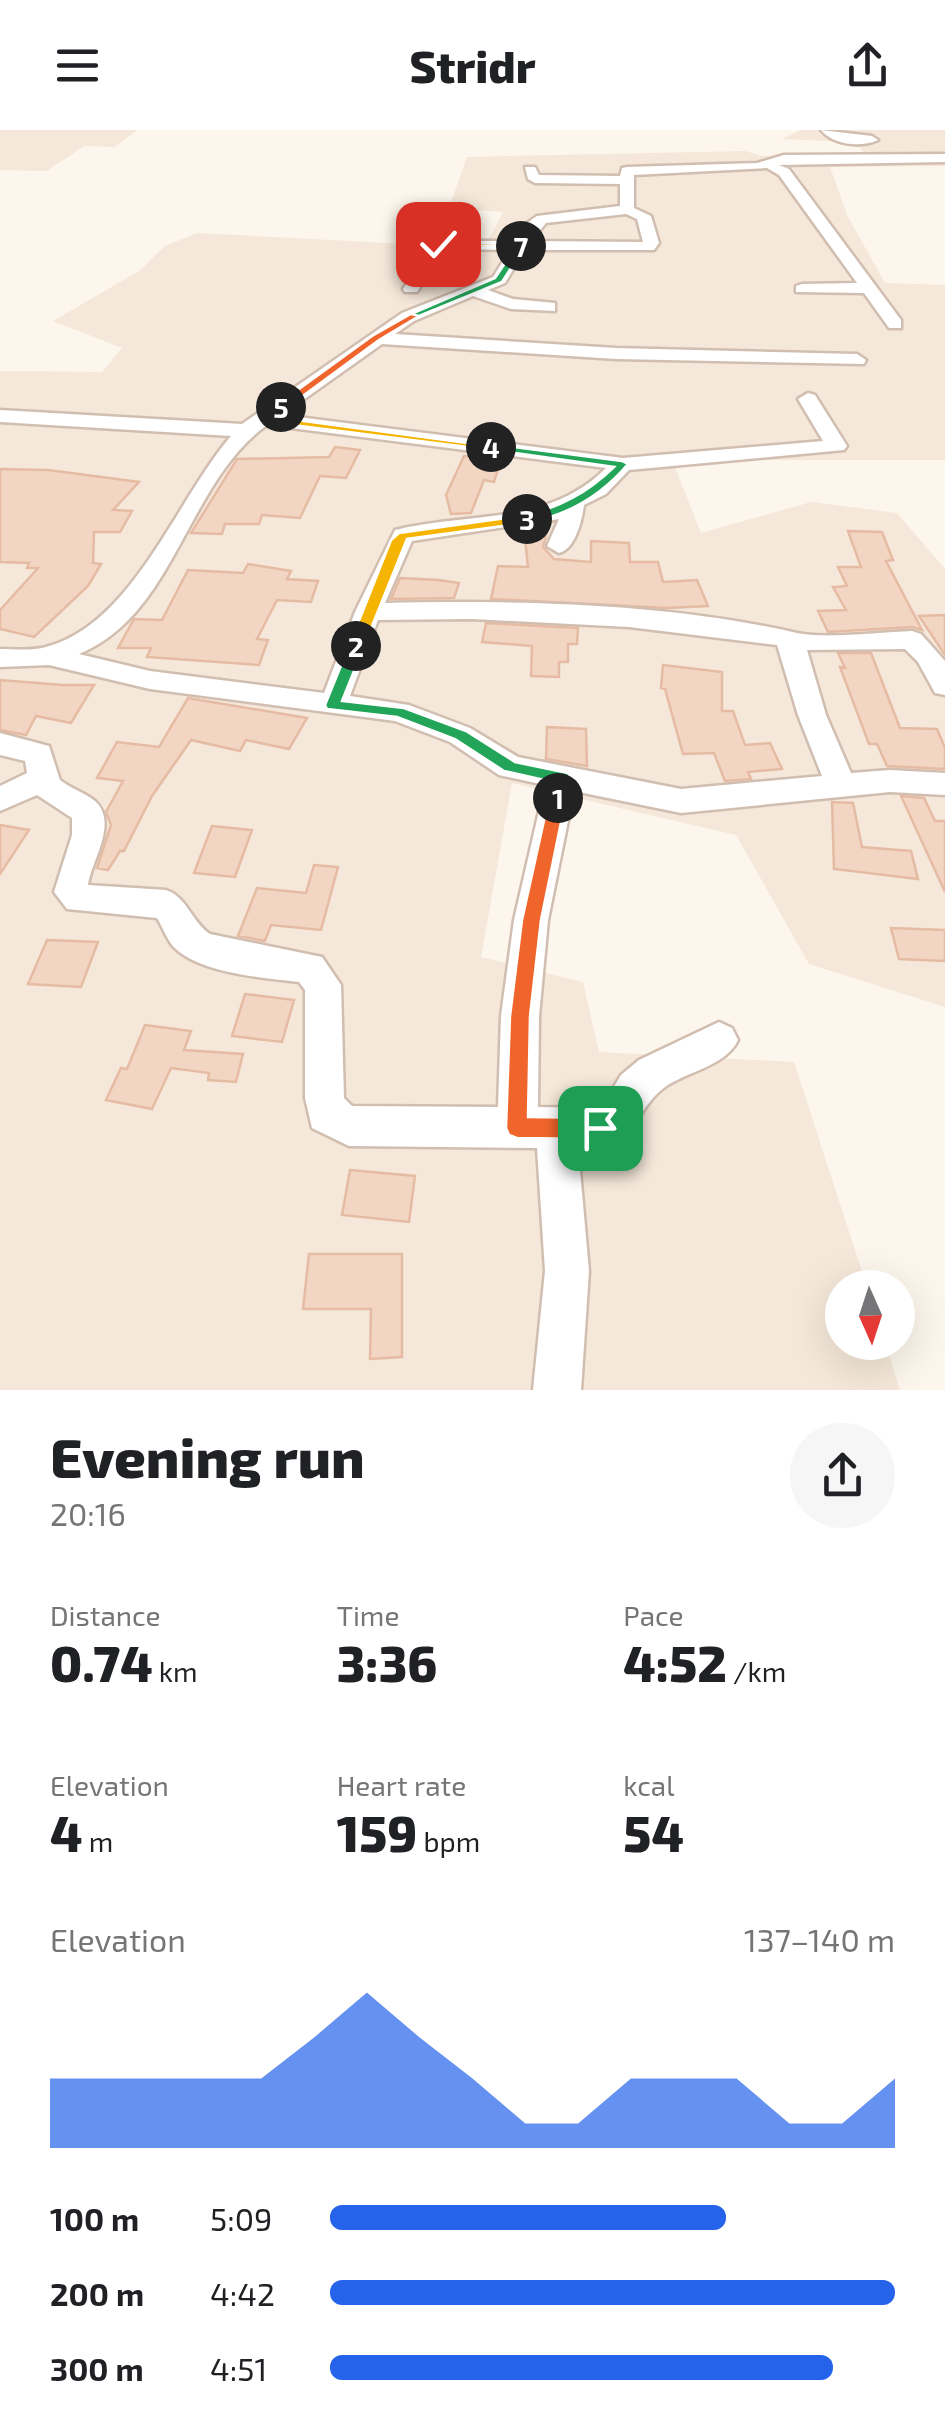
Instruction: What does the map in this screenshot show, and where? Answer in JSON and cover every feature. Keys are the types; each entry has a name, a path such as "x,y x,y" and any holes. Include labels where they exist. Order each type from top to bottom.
{"street":[{"path":"827,130 834,138 874,141 886,158"},
{"path":"627,210 626,180 631,169 770,165 784,159 945,158"},
{"path":"770,165 784,172 895,324"},
{"path":"530,170 533,179 626,180"},
{"path":"48,656 82,643 118,617 172,545 228,449 408,317 477,292 498,280 522,245 532,226 561,201 644,216 651,243 648,247 522,245 438,244 410,289"},
{"path":"802,290 866,288"},
{"path":"477,292 511,304 549,307"},
{"path":"376,338 668,358 857,360"},
{"path":"0,416 36,421 256,425 622,464 836,446 808,399"},
{"path":"333,705 368,612 403,535 549,515 598,488 622,464"},
{"path":"559,546 570,524 574,503"},
{"path":"368,612 450,608 785,637 791,642 812,714 840,784"},
{"path":"791,642 916,642 945,686"},
{"path":"0,658 48,656 150,680 398,712 460,735 510,767 681,801 840,784 945,784"},
{"path":"0,744 38,754 41,780 58,798 76,803 87,812 91,827 85,851 70,879 71,892 80,899 166,904 184,935 196,944 228,954 309,968 318,975 326,1053 324,1098 326,1114 335,1122 349,1126 614,1126 636,1088 654,1073 719,1040"},
{"path":"556,1390 567,1271 536,1128 520,1016 532,920 562,777"},
{"path":"0,798 41,780"}],"shaded area":[{"path":"0,130 137,130 115,147 84,146 47,171 0,170"},
{"path":"801,130 945,130 945,166 830,167 848,217 885,283 945,285 945,460 672,460 701,533 811,502 897,513 945,569 945,1007 809,964 736,835 512,783 481,957 583,982 599,1052 794,1062 861,1270 825,1270 825,1360 890,1360 900,1390 0,1390 0,371 102,372 122,348 53,321 139,271 165,246 197,233 484,248 503,212 449,208 467,157 745,151 762,156 865,155 856,142 782,139"}],"building":[{"path":"335,447 360,450 346,478 320,476 300,518 262,515 259,524 225,524 222,534 191,533 237,459 329,457"},
{"path":"464,456 501,459 494,482 484,480 471,513 451,514 446,495"},
{"path":"0,469 48,470 139,482 113,510 132,511 120,532 94,532 93,563 101,564 88,586 34,637 0,629 0,610 38,568 27,568 29,563 0,562"},
{"path":"549,524 543,547 554,559 591,562 591,541 629,543 630,562 658,562 663,582 697,580 708,606 667,608 491,599 498,566 528,567 524,528"},
{"path":"848,531 882,532 893,560 886,561 922,630 912,627 828,632 818,611 846,610 833,587 847,586 838,567 861,567"},
{"path":"248,564 291,571 287,579 318,581 311,602 277,600 257,639 268,640 259,665 147,657 151,648 118,648 134,619 162,620 188,570 243,573"},
{"path":"400,578 459,583 454,598 391,599"},
{"path":"945,615 945,655 919,616"},
{"path":"486,623 578,628 577,644 568,644 568,662 559,662 559,677 531,676 532,646 482,642"},
{"path":"838,653 871,653 900,728 937,729 945,748 945,769 887,766 877,744 869,744"},
{"path":"663,665 722,672 722,711 733,711 745,745 770,743 782,769 748,772 751,779 725,781 714,753 683,754 665,689 661,688"},
{"path":"0,680 94,685 71,723 36,716 26,735 0,730"},
{"path":"188,698 307,718 289,749 246,740 240,751 191,740 152,796 124,851 120,851 108,870 97,868 111,825 106,812 123,781 97,778 117,742 159,747"},
{"path":"547,727 586,729 587,766 546,759"},
{"path":"901,796 924,798 935,821 945,821 945,892"},
{"path":"832,802 853,803 862,847 911,851 918,879 834,869"},
{"path":"0,825 29,830 0,874"},
{"path":"212,826 252,830 235,877 194,873"},
{"path":"314,865 338,867 321,930 271,925 265,941 238,936 257,888 306,893"},
{"path":"891,928 945,930 945,961 899,959"},
{"path":"47,940 98,942 81,987 28,984"},
{"path":"245,994 294,1000 282,1042 232,1036"},
{"path":"145,1025 191,1031 184,1050 243,1054 236,1082 208,1080 209,1073 171,1068 152,1109 106,1100 121,1068 127,1069"},
{"path":"350,1170 415,1176 409,1222 342,1215"},
{"path":"309,1254 402,1254 402,1357 370,1359 371,1309 303,1309"}],"route":[{"path":"438,244 522,245 498,280 408,317 265,419 622,464 598,488 549,515 403,535 368,612 333,705 398,712 460,735 510,767 562,777 532,920 520,1016 517,1128 600,1128"}]}
